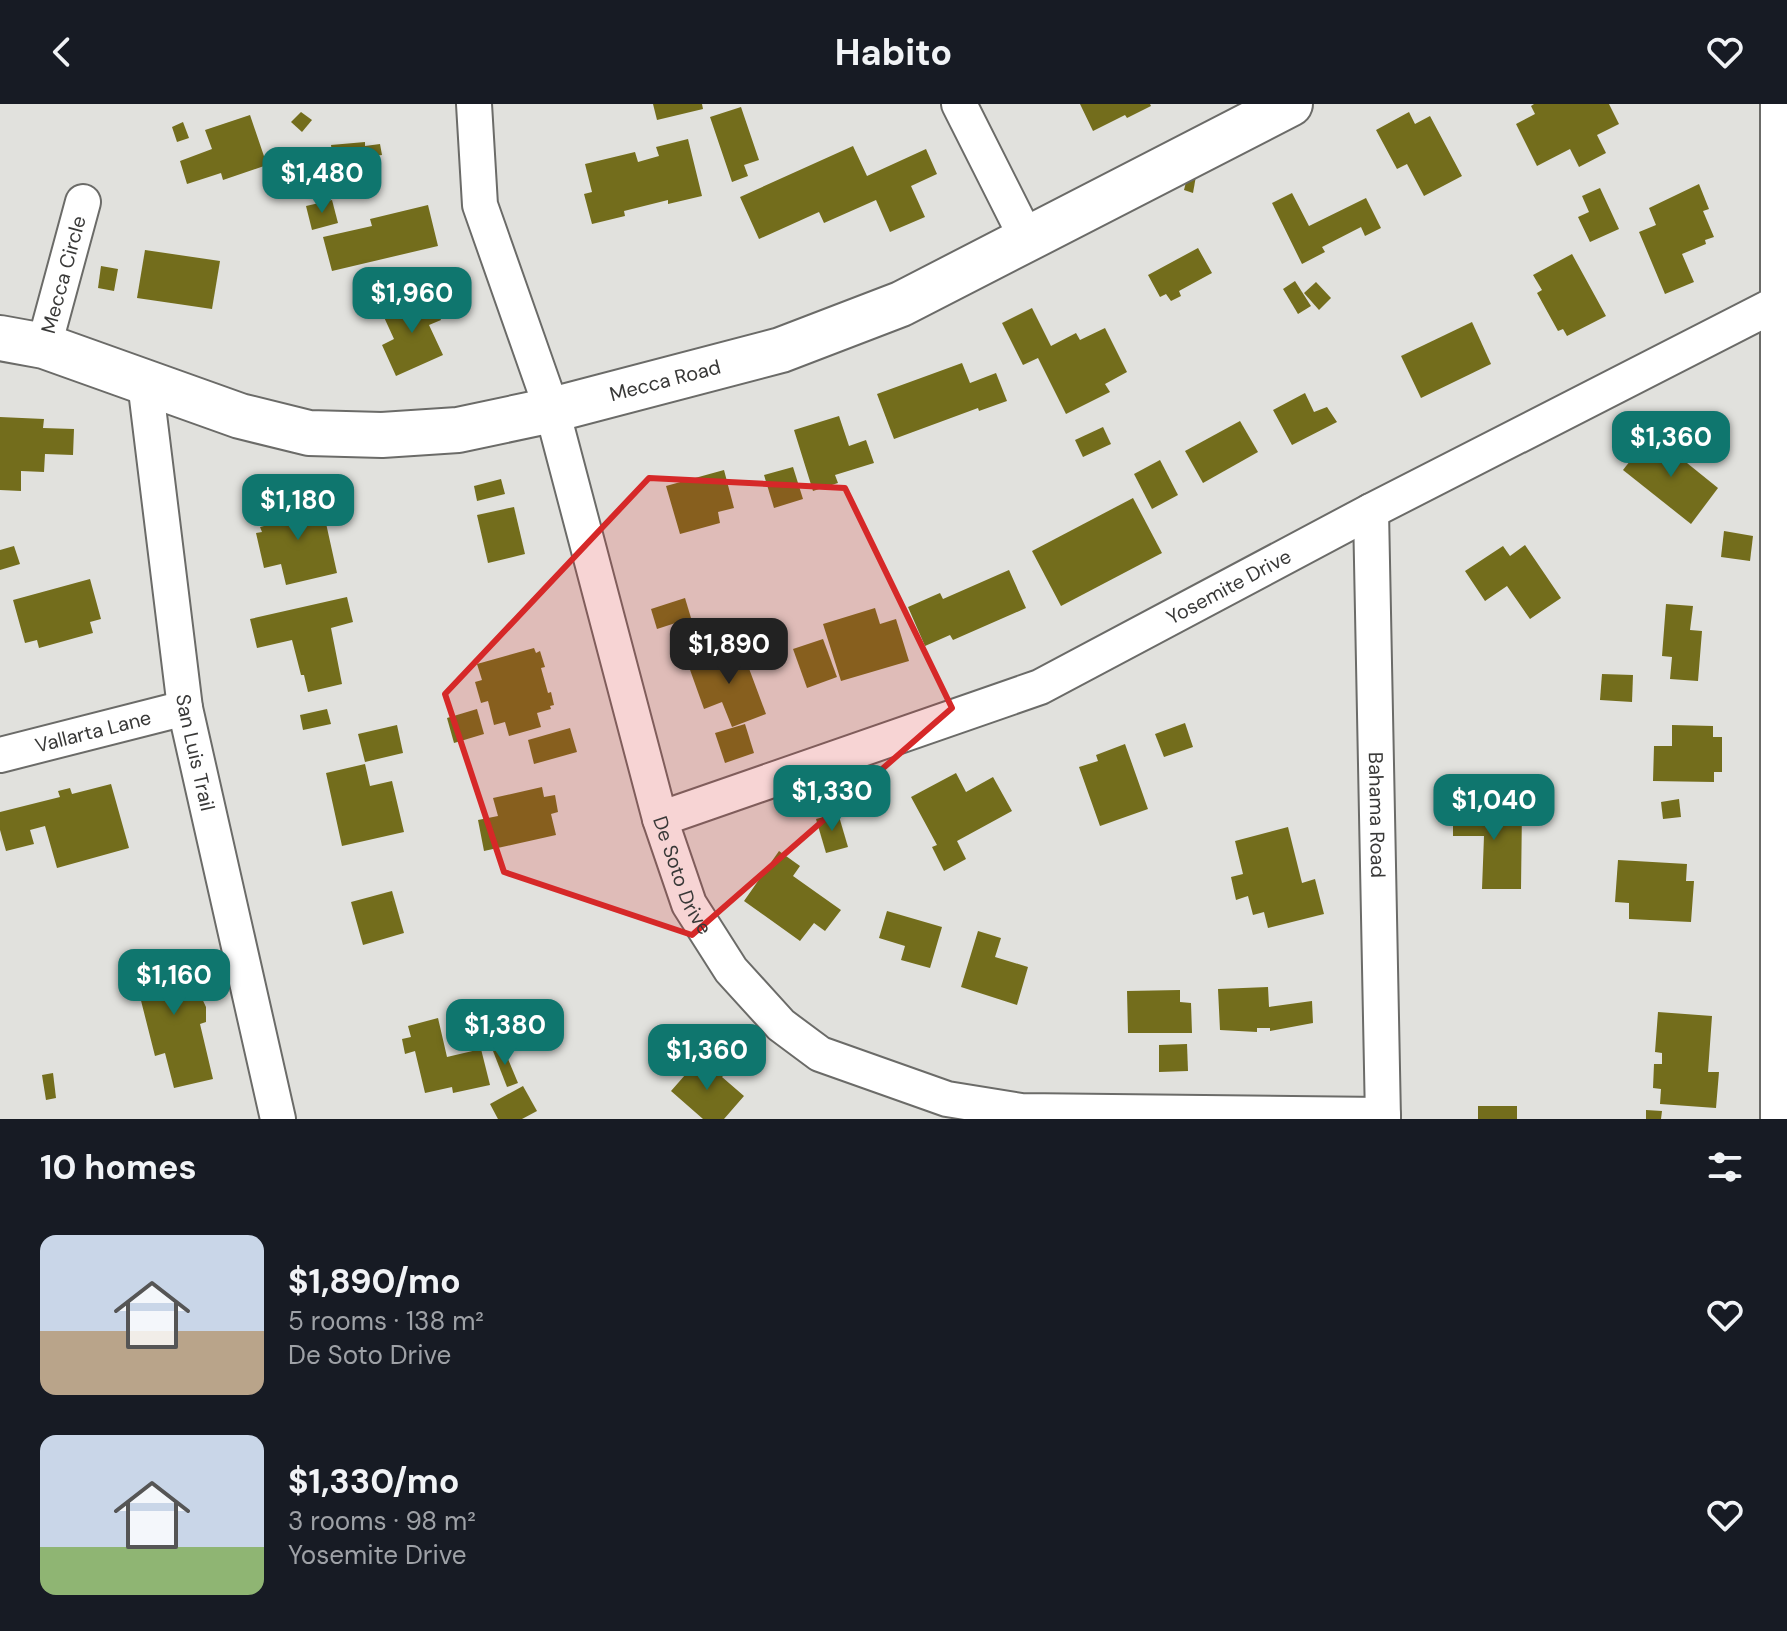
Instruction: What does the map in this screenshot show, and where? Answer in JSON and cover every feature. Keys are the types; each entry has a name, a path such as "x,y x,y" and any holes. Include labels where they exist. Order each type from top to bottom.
{"street":[{"name":"De Soto Drive","path":"474,104 480,205 552,410 660,819 689,904 731,970 781,1025 820,1054 947,1099 1021,1111 1383,1117"},
{"path":"959,104 1027,239"},
{"name":"Mecca Road","path":"0,338 44,346 240,416 309,433 382,435 458,430 552,410 781,350 901,304 1290,104"},
{"path":"1778,104 1778,1119"},
{"name":"Mecca Circle","path":"44,346 83,202"},
{"name":"Yosemite Drive","path":"660,819 1040,687 1371,511 1776,304"},
{"name":"San Luis Trail","path":"145,382 185,708 270,1117"},
{"name":"Bahama Road","path":"1371,511 1383,1117"},
{"name":"Vallarta Lane","path":"0,755 185,708"}],"highlighted area":[{"path":"649,478 845,488 952,708 692,935 504,872 445,694"}],"building":[{"path":"653,104 702,104 703,109 657,120"},
{"path":"1080,104 1150,104 1151,106 1093,131"},
{"path":"1609,104 1619,124 1597,135 1606,153 1579,167 1570,149 1537,166 1516,124 1535,114 1531,106"},
{"path":"741,107 759,160 744,165 748,176 732,182 710,117"},
{"path":"301,112 312,120 302,132 291,122"},
{"path":"1409,112 1415,124 1430,116 1462,176 1424,196 1407,164 1397,169 1376,130"},
{"path":"250,115 267,165 223,180 221,173 187,184 180,161 212,149 205,130"},
{"path":"183,122 189,138 177,142 172,127"},
{"path":"688,139 702,196 668,204 668,200 624,211 625,216 592,224 584,194 592,192 585,164 635,152 638,162 659,156 656,147"},
{"path":"365,142 365,146 380,144 382,155 366,157 367,167 334,171 331,145"},
{"path":"853,146 867,176 926,149 937,174 911,186 925,217 890,232 876,200 824,223 819,212 759,239 740,197"},
{"path":"1188,174 1196,176 1193,193 1184,190"},
{"path":"1699,184 1709,209 1703,211 1714,237 1705,240 1706,244 1682,254 1694,282 1665,294 1639,232 1656,225 1649,208"},
{"path":"1600,188 1619,229 1590,242 1578,217 1589,212 1582,196"},
{"path":"1292,193 1309,226 1366,198 1381,228 1365,236 1361,227 1322,247 1325,252 1302,264 1272,203"},
{"path":"332,200 338,223 312,230 306,206"},
{"path":"428,205 438,246 332,271 323,237 372,226 370,219"},
{"path":"1198,248 1212,273 1179,291 1181,296 1171,301 1166,294 1160,297 1148,275"},
{"path":"145,250 220,261 212,309 137,298"},
{"path":"1572,254 1606,316 1567,336 1563,329 1558,331 1537,293 1542,290 1533,275"},
{"path":"101,266 118,269 114,291 98,288"},
{"path":"1295,281 1311,306 1298,314 1283,289"},
{"path":"1316,282 1331,298 1319,310 1304,293"},
{"path":"430,293 441,320 429,325 443,355 396,376 382,345 394,339 383,315"},
{"path":"1032,308 1051,346 1076,333 1080,340 1105,328 1127,372 1105,384 1110,392 1066,414 1038,358 1023,365 1002,323"},
{"path":"1472,322 1491,364 1421,398 1401,356"},
{"path":"962,363 970,383 996,373 1007,401 979,411 978,408 894,439 877,394"},
{"path":"1305,393 1314,412 1327,407 1337,422 1292,445 1273,410"},
{"path":"839,416 849,446 866,440 874,463 835,475 838,483 813,491 794,430"},
{"path":"0,417 44,419 43,428 74,429 73,455 45,454 44,472 21,471 21,491 0,490"},
{"path":"1240,421 1258,452 1203,483 1185,451"},
{"path":"1103,427 1111,444 1083,457 1075,440"},
{"path":"1651,434 1718,488 1691,524 1623,470"},
{"path":"1160,460 1178,495 1152,509 1134,474"},
{"path":"793,467 803,499 774,508 764,475"},
{"path":"724,470 734,508 718,512 720,523 680,534 666,486"},
{"path":"501,479 505,494 477,501 474,486"},
{"path":"320,496 337,573 286,585 281,564 264,568 256,533 262,532 260,527 268,525 265,514 287,509 286,504"},
{"path":"1133,498 1162,553 1061,606 1032,551"},
{"path":"514,507 525,554 488,563 477,515"},
{"path":"1724,531 1753,536 1750,561 1721,557"},
{"path":"1525,545 1561,598 1530,619 1507,586 1485,601 1465,571 1503,546 1510,556"},
{"path":"14,546 20,564 0,570 0,550"},
{"path":"1009,570 1026,608 953,640 950,635 925,646 908,607 940,593 943,599"},
{"path":"90,579 101,619 90,622 93,633 39,648 37,640 25,643 13,600"},
{"path":"347,597 353,622 331,628 342,684 308,692 292,640 257,648 250,619"},
{"path":"685,598 691,618 657,629 651,609"},
{"path":"1666,604 1693,606 1690,630 1702,631 1698,681 1670,679 1672,657 1662,656"},
{"path":"875,608 880,624 896,619 909,661 841,681 823,624"},
{"path":"823,639 837,677 807,688 793,649"},
{"path":"741,647 766,714 732,727 722,702 704,709 689,667"},
{"path":"534,648 536,653 540,651 545,667 541,668 554,705 537,713 541,727 509,736 505,722 494,725 488,701 481,703 475,682 482,680 477,664"},
{"path":"1602,674 1633,675 1632,702 1600,700"},
{"path":"327,709 331,724 303,730 300,715"},
{"path":"477,709 484,734 454,743 447,718"},
{"path":"1185,723 1193,747 1164,757 1155,734"},
{"path":"745,724 754,753 725,763 715,733"},
{"path":"397,725 403,753 365,762 358,734"},
{"path":"1672,725 1713,726 1713,737 1722,737 1722,772 1714,772 1714,782 1653,781 1654,746 1672,746"},
{"path":"570,728 577,752 534,764 528,740"},
{"path":"1125,744 1148,809 1100,826 1079,767 1098,761 1096,755"},
{"path":"365,764 370,786 392,781 404,832 342,846 326,773"},
{"path":"956,773 966,792 993,777 1012,811 957,841 966,859 944,871 932,847 937,845 911,797"},
{"path":"111,784 129,848 57,868 45,826 30,830 34,844 6,851 0,830 0,812 60,797 58,791 70,788 72,794"},
{"path":"542,787 544,797 555,795 558,812 551,814 556,835 484,851 478,820 498,816 493,798"},
{"path":"1679,799 1681,817 1663,819 1661,802"},
{"path":"1453,804 1487,804 1487,809 1522,808 1521,889 1482,889 1484,836 1453,836"},
{"path":"838,813 848,847 826,853 816,819"},
{"path":"1288,827 1302,883 1315,879 1324,914 1268,928 1264,912 1253,915 1248,896 1236,900 1231,877 1243,874 1235,841"},
{"path":"779,851 800,866 793,876 841,910 825,931 814,923 800,941 744,901"},
{"path":"1618,860 1687,864 1686,881 1694,881 1691,922 1629,919 1629,903 1615,902"},
{"path":"392,891 404,933 363,945 351,902"},
{"path":"887,911 942,927 930,968 901,960 905,946 879,938"},
{"path":"978,931 1001,938 995,957 1028,967 1017,1005 961,987"},
{"path":"179,949 190,994 199,992 206,1007 206,1022 200,1024 213,1079 174,1088 165,1053 155,1056 131,961"},
{"path":"1268,987 1269,1007 1312,1001 1313,1023 1270,1031 1270,1028 1257,1028 1257,1032 1220,1030 1218,989"},
{"path":"1180,990 1180,1002 1191,1003 1192,1033 1128,1033 1127,991"},
{"path":"1658,1012 1712,1016 1708,1072 1719,1072 1716,1108 1660,1104 1661,1089 1653,1088 1654,1064 1662,1064 1662,1053 1655,1052"},
{"path":"438,1018 447,1057 481,1049 490,1085 453,1093 452,1087 425,1093 415,1051 405,1054 402,1039 411,1037 408,1026"},
{"path":"1187,1044 1188,1071 1159,1072 1159,1045"},
{"path":"503,1047 518,1083 507,1087 493,1051"},
{"path":"700,1058 715,1071 718,1067 726,1073 722,1077 744,1096 724,1119 703,1119 671,1091"},
{"path":"53,1073 56,1098 46,1100 42,1075"},
{"path":"523,1086 537,1111 522,1119 498,1119 490,1104"},
{"path":"1478,1106 1517,1106 1517,1119 1478,1119"},
{"path":"1646,1110 1662,1111 1661,1119 1646,1119"}]}
